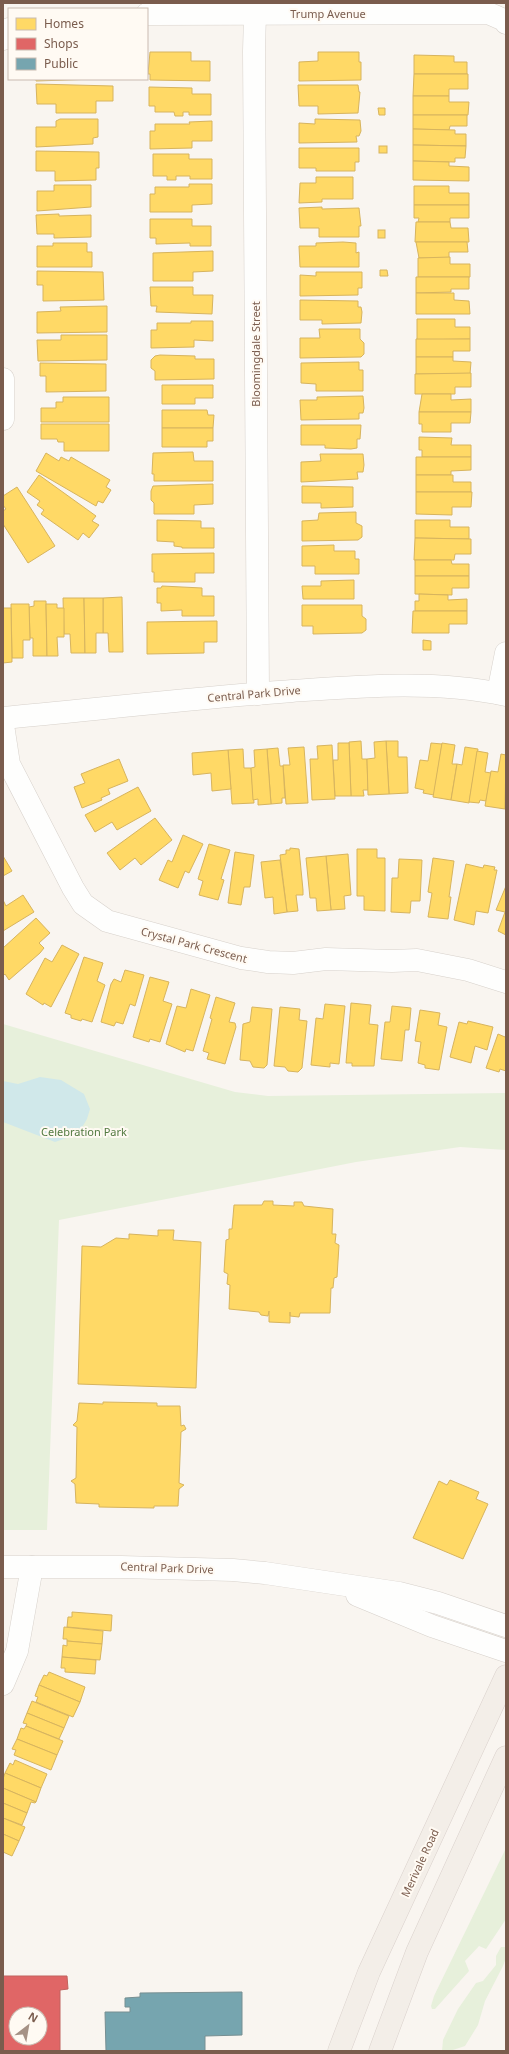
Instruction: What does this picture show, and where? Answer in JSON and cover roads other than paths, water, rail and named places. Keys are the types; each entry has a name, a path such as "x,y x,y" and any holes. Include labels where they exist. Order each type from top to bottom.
{"main road":[{"name":"Merivale Road","path":"339,2051 369,1972 506,1676"},
{"path":"380,2051 420,1945 506,1757"}],"street":[{"name":"Trump Avenue","path":"148,14 488,13 504,20 506,23"},
{"name":"Bloomingdale Street","path":"255,14 258,694"},
{"path":"3,379 3,419"},
{"path":"502,694 506,653"},
{"name":"Central Park Drive","path":"3,718 258,694 385,685 439,687 502,694"},
{"name":"Crystal Park Crescent","path":"3,725 9,764 73,888 83,904 107,922 241,958 268,962 293,963 333,959 392,961 417,960 468,970 506,982"},
{"name":"Central Park Drive","path":"3,1567 233,1570 265,1573 405,1595 438,1603 506,1626"},
{"path":"3,1684 17,1651 32,1567"},
{"name":"Central Park Drive","path":"330,1583 432,1626 506,1651"}],"water":[{"path":"40,1077 61,1080 84,1094 90,1109 87,1119 78,1134 55,1142 3,1122 3,1081 18,1084"}],"park label":[{"name":"Celebration Park","path":"84,1132"}]}
